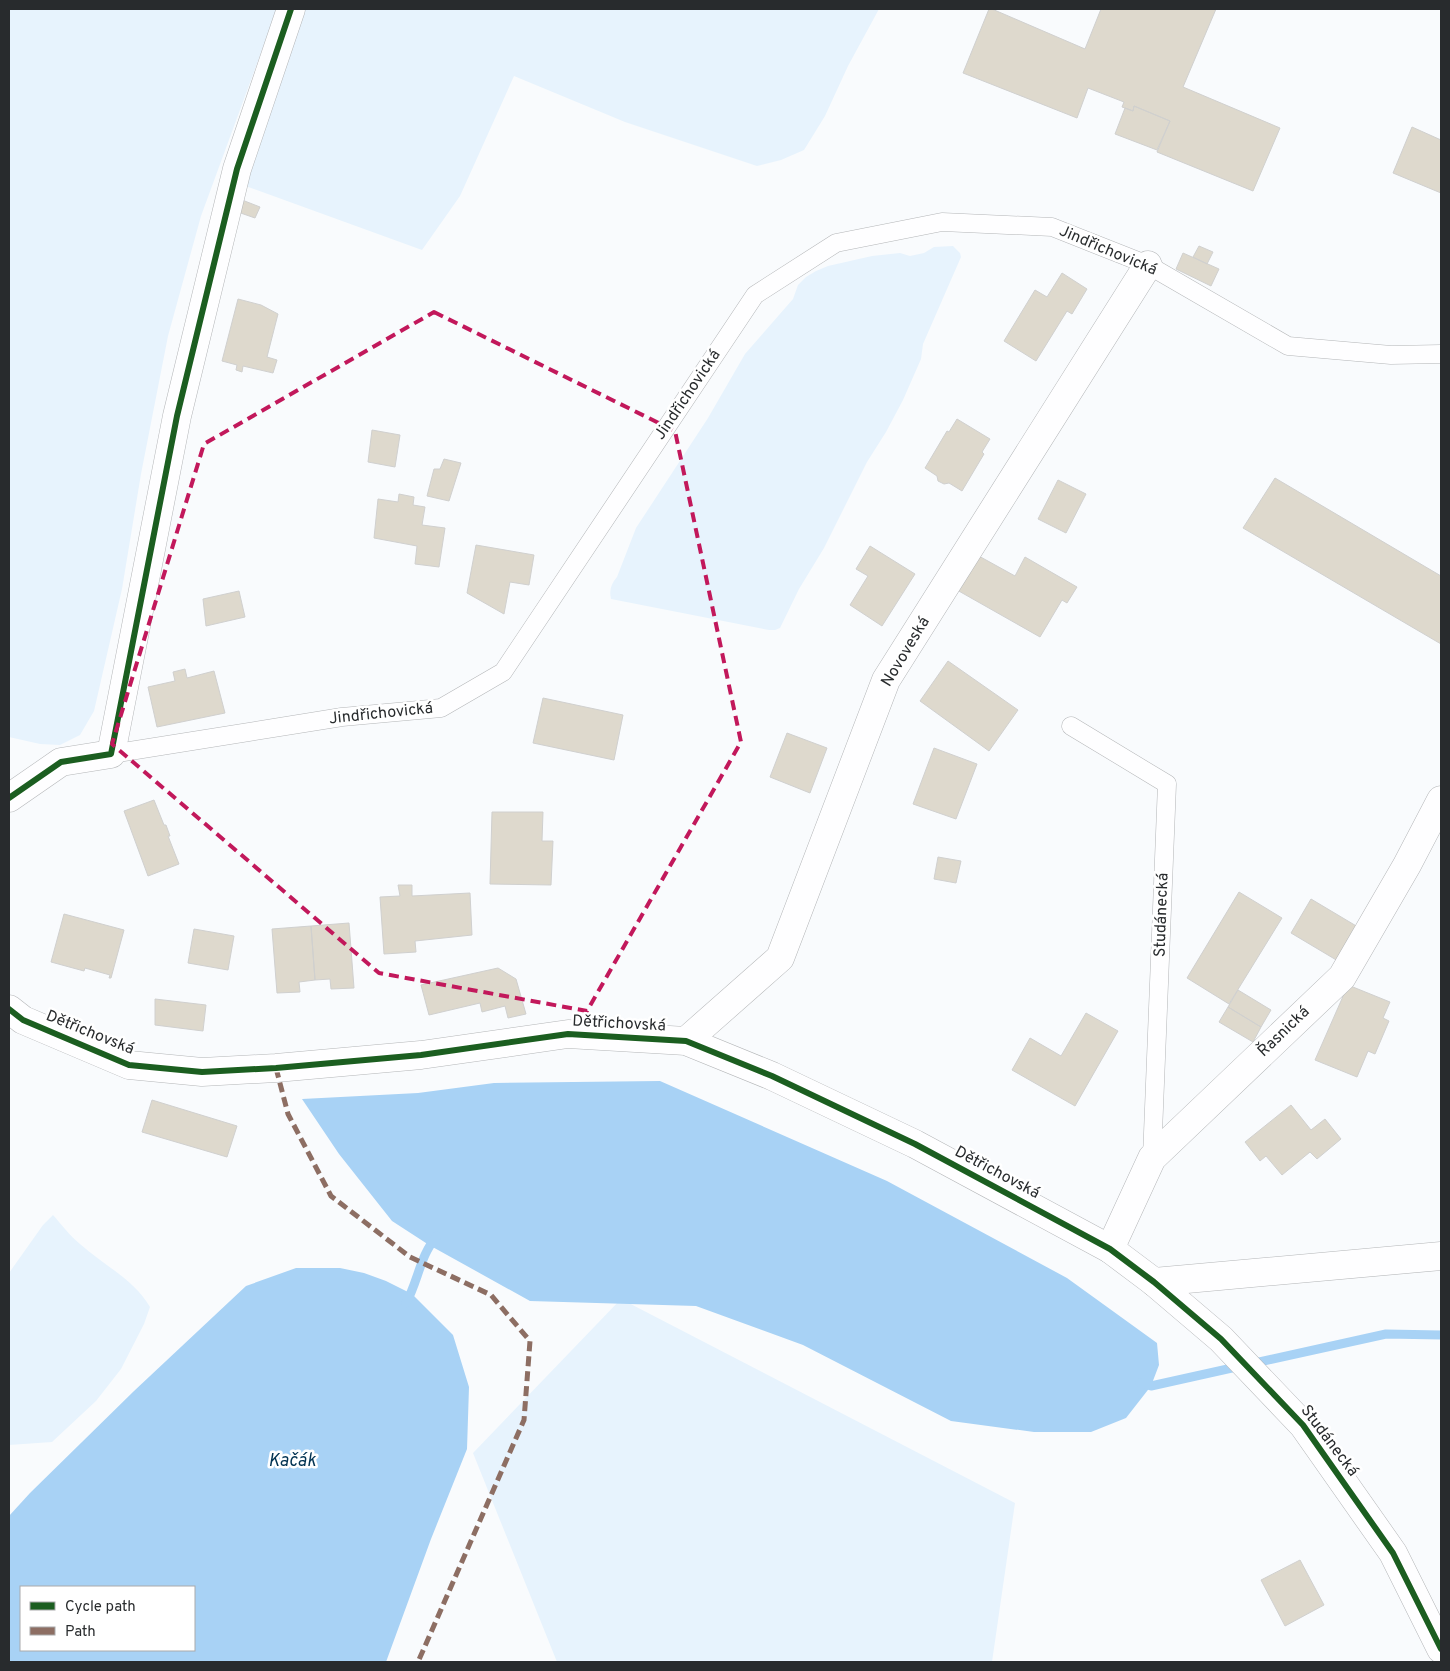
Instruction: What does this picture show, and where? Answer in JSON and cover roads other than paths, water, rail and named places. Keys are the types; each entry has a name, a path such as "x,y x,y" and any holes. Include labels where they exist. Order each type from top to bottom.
{"street":[{"path":"111,754 179,406 237,169 291,9"},
{"name":"Novoveská","path":"686,1041 780,958 886,680 1148,265"},
{"name":"Jindřichovická","path":"9,798 61,762 111,754"},
{"name":"Řasnická","path":"1110,1249 1152,1158 1342,977 1407,865 1441,800"},
{"name":"Dětřichovská","path":"9,1009 23,1020 129,1065 202,1072 286,1067 421,1055 568,1034 686,1041 772,1076 914,1144 1110,1249 1154,1282"},
{"path":"1154,1282 1441,1256"},
{"name":"Studánecká","path":"1154,1282 1222,1339 1303,1425 1393,1553 1441,1649"}],"lane":[{"name":"Jindřichovická","path":"111,754 342,717 441,708 503,672 755,295 836,243 942,222 1052,227 1148,265 1288,346 1391,355 1441,354"},
{"name":"Studánecká","path":"1071,726 1167,784 1152,1158"}],"water":[{"path":"660,1081 887,1181 1067,1278 1157,1343 1159,1365 1151,1386 1126,1418 1091,1432 1034,1432 951,1421 803,1345 696,1306 530,1301 429,1245 392,1221 339,1154 302,1099 418,1093 494,1083"},
{"name":"Kačák","path":"296,1268 340,1268 364,1273 386,1281 412,1294 453,1335 469,1387 467,1449 431,1539 386,1662 9,1662 9,1516 134,1391 246,1286"}],"waterway":[{"path":"406,1303 423,1260 431,1243 437,1236"},
{"path":"1140,1383 1151,1386 1386,1334 1441,1335"}]}
